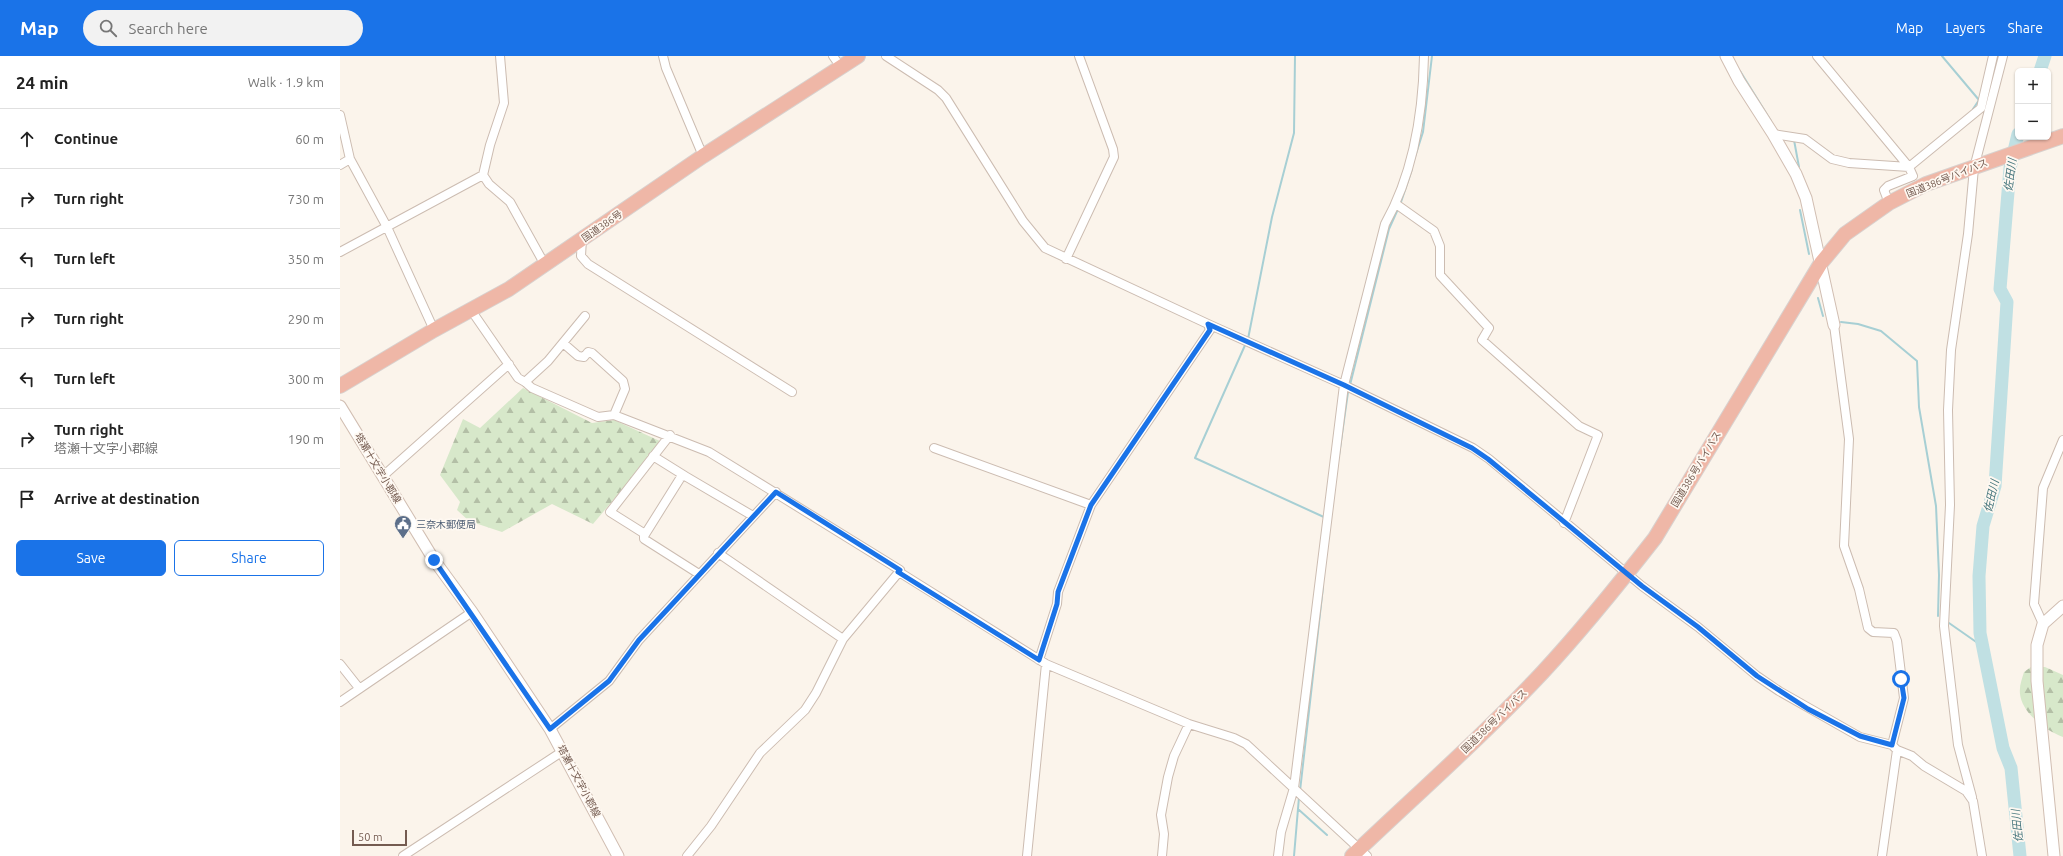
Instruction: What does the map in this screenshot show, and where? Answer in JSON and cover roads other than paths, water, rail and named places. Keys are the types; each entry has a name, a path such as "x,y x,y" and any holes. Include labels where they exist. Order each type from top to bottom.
{"highway":[{"name":"国道386号","path":"340,386 545,265 837,61 858,56"},
{"name":"国道386号バイパス","path":"1360,854 1543,672 1627,574 1655,538 1821,263 1845,234 1889,203 1926,184 2063,136"}],"street":[{"path":"340,252 482,174 504,103 500,56"},
{"path":"663,56 666,68 703,156"},
{"path":"886,56 938,90 946,98 1023,221 1045,248 1344,385 1472,448 1488,459 1627,574 1778,691 1860,736 1912,756 1924,766 1966,791 1973,801"},
{"path":"1066,258 1114,157 1113,149 1079,56"},
{"path":"1278,856 1281,832 1294,788 1344,385 1385,224 1396,204 1408,167 1419,115 1424,56"},
{"path":"1726,56 1739,81 1773,134 1796,174 1806,198 1834,325 1849,439 1844,546 1859,589 1868,628 1873,632 1894,633 1897,641 1904,698 1894,748 1882,856"},
{"path":"1817,56 1909,167 1913,176 1888,186 1884,190 1889,203"},
{"path":"1773,134 1805,139 1832,159 1849,162 1909,167 1981,108 1993,56"},
{"path":"1982,856 1973,801 1958,745 1944,626 1950,505 1948,410 1951,350 1968,234 1974,168 2003,56"},
{"path":"340,115 350,159 387,227 434,330"},
{"path":"340,165 350,159"},
{"path":"482,174 489,184 510,202 545,265"},
{"path":"1396,204 1434,231 1440,246 1440,275 1489,328 1482,340 1579,426 1598,435 1564,523"},
{"path":"582,239 581,256 588,264 792,392"},
{"path":"471,310 518,378 532,388 598,417 614,415 709,452 776,492 900,570 898,572 1043,662 1189,724 1234,738 1246,744 1294,788 1360,854"},
{"path":"524,382 548,361 585,316"},
{"path":"1027,856 1043,662 1057,604 1058,592 1091,505 1210,330 1208,324"},
{"path":"563,343 578,356 584,356 588,352 592,353 623,381 625,389 614,415"},
{"path":"382,476 509,364"},
{"name":"塔瀬十文字小郡線","path":"340,406 434,560 472,612 563,750 618,856"},
{"path":"645,534 610,512 669,436"},
{"path":"2043,624 2034,604 2043,488 2063,440"},
{"path":"934,448 1091,505"},
{"path":"653,456 753,516"},
{"path":"685,476 681,477 645,534 644,539 699,574"},
{"path":"550,729 609,681 639,640 776,492"},
{"path":"718,553 843,639"},
{"path":"687,856 711,826 760,753 805,710 816,692 843,639 898,572"},
{"path":"2054,856 2037,681 2037,645 2043,624 2063,606"},
{"path":"340,702 472,612"},
{"path":"340,664 359,688"},
{"path":"1162,856 1164,834 1161,815 1168,777 1174,756 1189,724"},
{"path":"403,856 563,750"}],"waterway":[{"path":"1248,339 1272,217 1294,133 1295,56"},
{"path":"1413,163 1423,132 1432,56"},
{"path":"1942,56 1979,100 1973,109"},
{"name":"佐田川","path":"2041,68 2045,56"},
{"path":"1740,71 1771,121"},
{"path":"1794,140 1799,167"},
{"name":"佐田川","path":"2017,140 2010,168 2000,289 2007,302 1995,486 1983,526 1979,576 1980,633 2003,748 2011,768 2020,856"},
{"path":"1400,205 1412,169"},
{"path":"1350,385 1389,229 1398,209"},
{"path":"1800,210 1809,254"},
{"path":"1818,298 1823,316"},
{"path":"1841,322 1858,324 1881,331 1917,361 1919,407 1936,506 1939,575 1938,616"},
{"path":"1246,343 1195,458 1326,518"},
{"path":"1339,455 1348,392"},
{"path":"1300,791 1323,587"},
{"path":"1949,623 1982,646"},
{"path":"1294,856 1299,797"},
{"path":"1298,809 1327,835"}],"place":[{"name":"三奈木郵便局","path":"403,539"}]}
